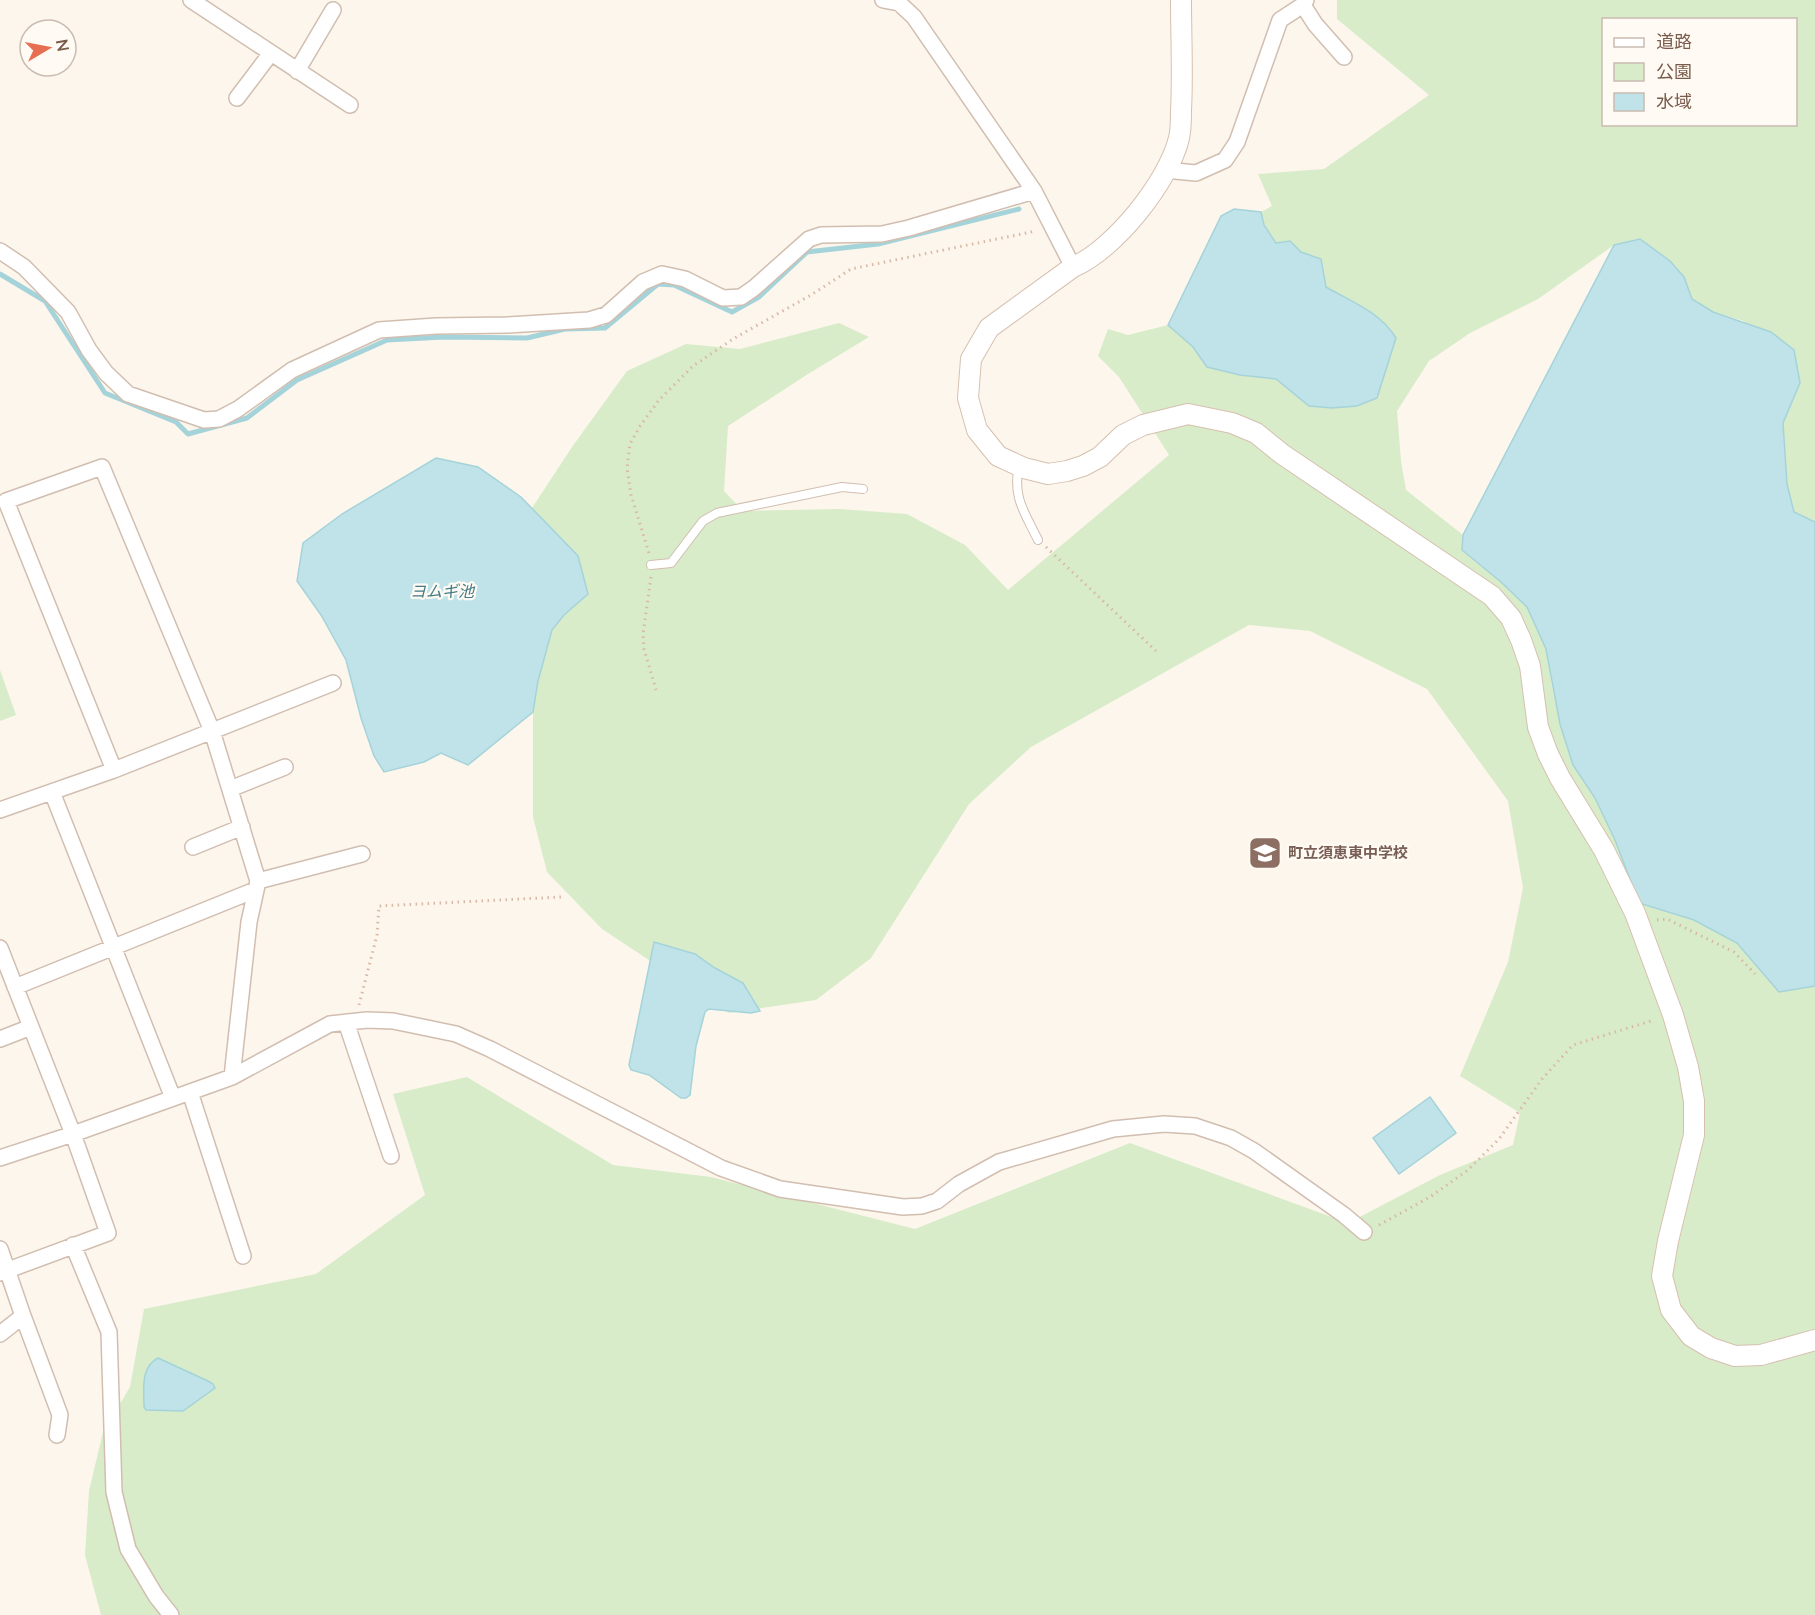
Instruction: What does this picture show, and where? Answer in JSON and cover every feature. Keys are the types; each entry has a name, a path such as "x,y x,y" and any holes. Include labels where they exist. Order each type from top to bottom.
{"street":[{"path":"191,0 350,105"},
{"path":"883,0 899,3 914,17 1034,191 1073,267"},
{"path":"1181,0 1180,138 1166,170 1136,214 1112,240 1088,261 1073,267 989,328 971,359 968,398 977,430 998,456 1048,474 1075,469 1100,457 1124,435 1143,425 1188,414 1232,423 1256,433 1282,454 1492,596 1511,618 1521,639 1530,666 1538,727 1548,754 1604,850 1639,923 1673,1015 1688,1067 1694,1101 1694,1135 1668,1241 1662,1276 1671,1310 1690,1336 1711,1348 1735,1356 1761,1355 1815,1340"},
{"path":"1166,170 1196,173 1225,160 1237,142 1280,20 1305,3 1315,24 1344,57"},
{"path":"297,70 333,10"},
{"path":"237,98 271,53"},
{"path":"0,251 24,267 68,312 88,350 106,373 128,394 204,420 219,419 238,409 292,370 379,330 589,320 606,315 643,282 662,274 685,279 723,298 741,297 809,239 821,235 882,234 1034,191"},
{"path":"114,770 6,501 102,467 212,731 242,827 256,886 249,922 232,1077"},
{"path":"0,810 114,770 333,683"},
{"path":"230,789 285,768"},
{"path":"52,792 173,1098"},
{"path":"193,847 242,827"},
{"path":"15,987 256,886 362,854"},
{"path":"0,948 73,1134 108,1233 4,1271"},
{"path":"0,1158 232,1077 330,1024 393,1021 456,1034 490,1048 721,1168 780,1189 903,1207 922,1206 937,1201 959,1184 999,1162 1113,1129 1164,1124 1195,1126 1231,1138 1254,1151 1344,1215 1364,1232"},
{"path":"350,1022 392,1156"},
{"path":"0,1039 31,1027"},
{"path":"190,1092 243,1256"},
{"path":"73,1245 109,1332 114,1492 128,1549 156,1596 171,1615"},
{"path":"0,1249 4,1271 60,1415 57,1435"},
{"path":"0,1334 23,1316"}],"lane":[{"path":"1019,465 1015,481 1017,494 1038,540"},
{"path":"651,565 671,563 703,521 717,513 842,487 863,489"}],"path":[{"path":"656,690 644,649 643,634 652,576 651,565 627,468 630,444 658,399 693,366 733,339 811,295 851,269 1053,227"},
{"path":"1038,540 1156,651"},
{"path":"350,1022 377,934 379,906 561,897"},
{"path":"1639,923 1667,919 1734,952 1755,974"},
{"path":"1364,1232 1430,1197 1468,1170 1499,1139 1542,1079 1573,1045 1673,1015"}],"green space":[{"path":"1337,0 1815,0 1815,522 1794,512 1787,484 1783,423 1800,383 1744,321 1713,312 1692,299 1684,277 1640,239 1614,245 1538,299 1470,333 1429,361 1397,411 1406,490 1463,535 1462,550 1527,607 1546,649 1553,692 1573,765 1595,798 1615,840 1639,903 1694,920 1737,943 1779,992 1815,986 1815,1615 101,1615 85,1555 89,1491 103,1432 130,1387 144,1309 316,1274 425,1195 393,1094 467,1077 613,1165 711,1177 915,1229 1130,1143 1348,1223 1440,1175 1513,1145 1520,1113 1460,1076 1508,962 1523,888 1508,801 1427,689 1310,631 1249,625 1031,747 969,804 871,958 816,1000 729,1013 602,929 547,872 533,817 533,712 538,681 552,630 564,615 588,593 578,556 532,508 572,447 627,371 686,344 740,349 839,323 869,337 728,426 724,491 743,511 840,509 907,514 965,545 1008,590 1169,455 1119,377 1098,356 1108,329 1128,335 1168,325 1194,347 1207,367 1240,375 1276,379 1309,406 1332,408 1357,406 1377,398 1396,338 1374,314 1326,287 1321,259 1301,252 1290,241 1277,243 1264,224 1261,212 1272,206 1258,174 1324,169 1429,95 1337,19"},
{"path":"0,670 16,715 0,721"}],"water":[{"path":"1234,209 1261,212 1264,225 1276,243 1290,241 1301,252 1321,259 1326,287 1374,314 1396,338 1377,398 1357,406 1332,408 1309,406 1276,379 1240,375 1207,367 1193,347 1168,325 1221,216"},
{"path":"1640,239 1670,261 1684,277 1692,299 1713,312 1771,332 1794,350 1800,383 1783,423 1787,484 1794,512 1815,522 1815,986 1779,992 1737,943 1694,920 1639,903 1615,840 1595,798 1573,765 1560,724 1546,649 1527,607 1462,550 1463,535 1614,245"},
{"name":"ヨムギ池","path":"436,458 478,467 521,497 578,556 588,594 564,615 552,630 538,681 533,712 468,765 441,753 424,762 384,772 374,756 361,718 346,660 321,615 297,581 303,543 342,514"},
{"path":"654,942 695,954 743,983 760,1011 751,1013 709,1009 705,1012 696,1046 690,1095 686,1098 681,1098 649,1075 631,1070 629,1065"},
{"path":"1430,1097 1456,1133 1399,1174 1373,1138"},
{"path":"158,1358 208,1381 215,1388 183,1411 146,1410 144,1380 148,1367"}],"waterway":[{"path":"0,274 45,301 105,393 176,422 188,434 247,418 297,380 387,340 444,337 527,338 565,329 605,328 658,284 674,285 732,312 759,297 807,252 878,244 1019,209"}],"place":[{"name":"町立須恵東中学校","path":"1265,853"}]}
